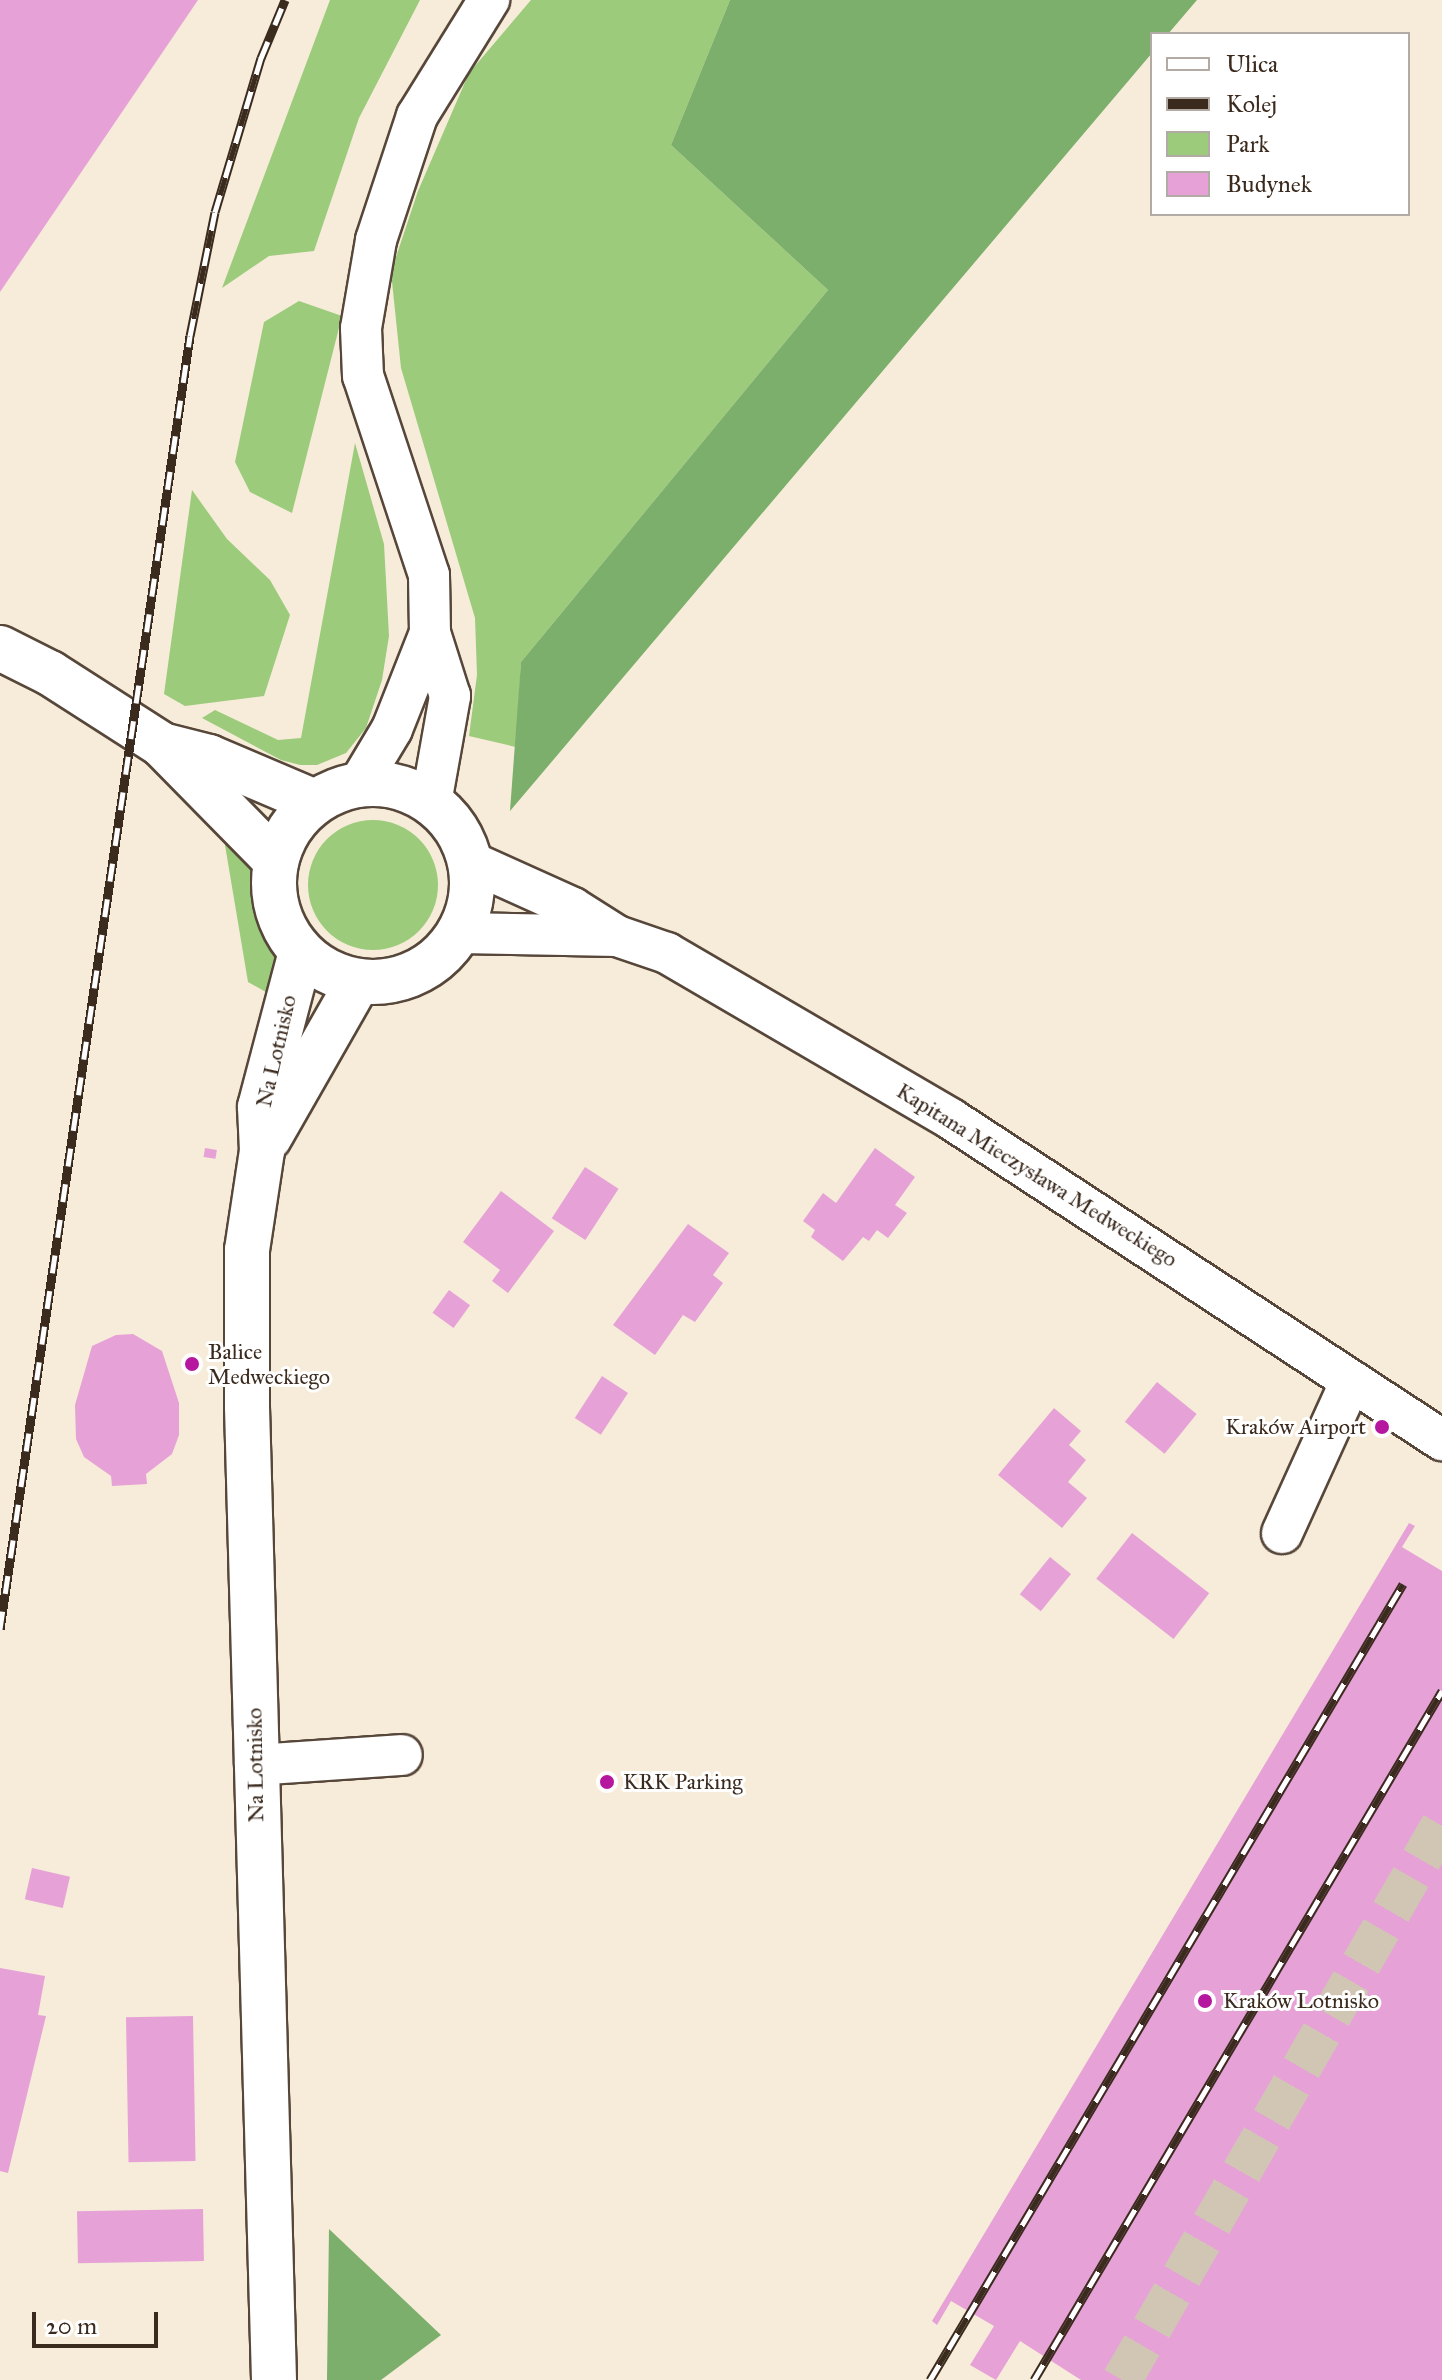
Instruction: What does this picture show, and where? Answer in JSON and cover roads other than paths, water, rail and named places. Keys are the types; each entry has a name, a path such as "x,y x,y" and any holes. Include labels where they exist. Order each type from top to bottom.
{"main road":[{"path":"0,648 50,673 162,745 196,785 276,861"},
{"path":"162,745 209,757 315,802"},
{"path":"359,784 403,787 431,803 448,817 471,862 469,910 460,933 441,956 417,973 388,982 358,982 327,972 301,952 283,925 277,904 276,861 297,818 315,802 359,784"},
{"name":"Na Lotnisko","path":"274,2380 255,1765 247,1250 262,1151 260,1107 301,952"},
{"name":"Na Lotnisko","path":"262,1151 358,982"}],"street":[{"path":"431,803 450,696 430,633 429,575 363,376 361,328 376,240 417,116 489,0"},
{"path":"359,784 392,729 430,633"},
{"name":"Kapitana Mieczysława Medweckiego","path":"471,862 573,908 617,936 667,953 951,1119 1351,1381 1437,1430"},
{"name":"Kapitana Mieczysława Medweckiego","path":"460,933 617,936"},
{"path":"1282,1533 1351,1381"},
{"path":"255,1765 402,1755"}],"tunnel":[{"path":"1122,2380 1442,1823"}],"railway":[{"path":"0,1629 190,336 215,212 261,58 285,0"},
{"path":"930,2380 1403,1584"},
{"path":"1034,2380 1442,1691"}],"place":[{"name":"Balice Medweckiego","path":"192,1364"},
{"name":"Kraków Airport","path":"1382,1427"},
{"name":"KRK Parking","path":"607,1782"},
{"name":"Kraków Lotnisko","path":"1205,2001"}]}
